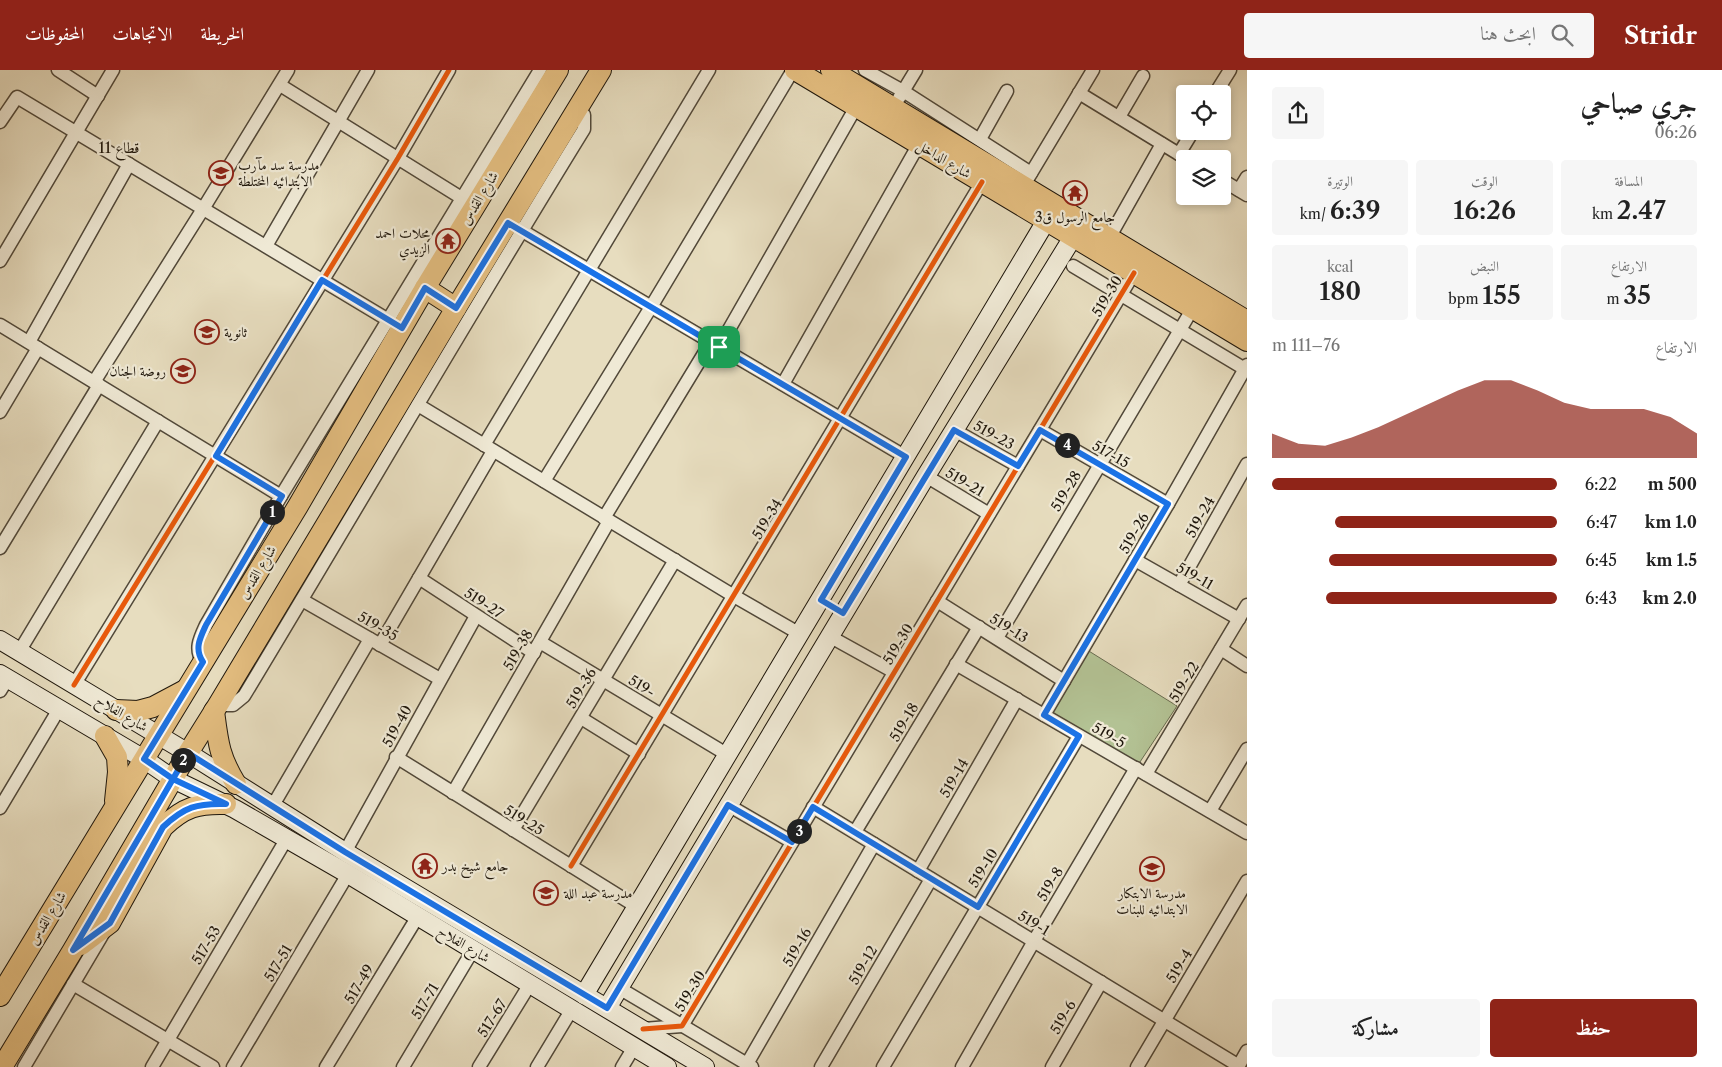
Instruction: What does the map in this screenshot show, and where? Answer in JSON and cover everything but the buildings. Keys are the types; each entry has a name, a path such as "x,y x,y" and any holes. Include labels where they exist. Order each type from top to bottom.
{"main road":[{"name":"شارع القدس","path":"2,987 298,506 395,324 425,288 469,202 558,70"},
{"path":"2,1067 38,1025 73,950 188,753 456,308 515,227 578,108 601,70"},
{"name":"شارع الداخل","path":"794,70 1247,341"},
{"name":"شارع الداخل","path":"833,71 898,99 1027,179 1109,238 1247,321"},
{"path":"425,288 456,308"},
{"path":"116,710 138,711 173,698 186,690"},
{"path":"216,708 220,752 227,770 236,784"},
{"path":"105,736 117,757 118,772 114,806"},
{"path":"73,950 110,923 163,827 176,815 188,808 211,803 226,804"}],"street":[{"path":"58,70 98,96"},
{"path":"0,261 113,70"},
{"path":"0,548 96,383 288,70"},
{"path":"266,246 368,70"},
{"path":"74,684 216,456 398,158 449,70"},
{"path":"203,662 199,657 197,648 206,625 282,496 395,324 469,202 540,70"},
{"path":"272,807 375,642 419,578 588,270 709,70"},
{"path":"544,481 652,307 794,70"},
{"path":"865,70 898,99 980,139 1027,179 1093,70"},
{"path":"898,99 916,70"},
{"path":"1221,85 1230,70"},
{"path":"1119,118 1143,76"},
{"path":"280,85 469,202"},
{"path":"980,139 1007,91"},
{"path":"1079,93 1176,152"},
{"path":"0,122 17,97 395,324"},
{"name":"519-38","path":"454,793 607,519 715,345 856,107"},
{"path":"783,384 919,144"},
{"path":"1109,238 1162,144"},
{"path":"0,412 129,164"},
{"path":"1231,186 1243,193 1247,177"},
{"name":"519-34","path":"571,866 982,182"},
{"path":"584,995 1046,221"},
{"path":"216,708 233,705 244,696 418,406 515,227 906,457"},
{"path":"607,1008 829,636 1073,237"},
{"path":"1073,266 1179,331 1246,367"},
{"name":"519-30","path":"682,1026 1134,273"},
{"name":"519-28","path":"997,638 1193,308"},
{"path":"0,325 282,496"},
{"name":"519-26","path":"1044,715 1136,560 1246,367"},
{"path":"418,406 800,634"},
{"path":"19,652 158,421"},
{"name":"519-23","path":"954,430 1018,466"},
{"name":"517-15","path":"1040,430 1168,504"},
{"name":"519-24","path":"1179,585 1247,464"},
{"name":"519-21","path":"926,476 989,514"},
{"name":"519-36","path":"514,830 675,560"},
{"name":"519-11","path":"1136,560 1239,619"},
{"name":"519-27","path":"419,578 476,616 537,647"},
{"name":"519-35","path":"302,600 440,678"},
{"path":"821,600 843,613"},
{"name":"519-13","path":"937,601 1064,681"},
{"name":"519-22","path":"1141,771 1221,649 1247,605"},
{"name":"519-40","path":"345,852 396,757 476,616"},
{"name":"519-18","path":"855,832 979,627"},
{"path":"829,636 894,672"},
{"name":"شارع الفلاح","path":"0,640 188,753 345,852 705,1067"},
{"name":"519-","path":"537,647 603,680 728,755"},
{"path":"1221,649 1247,666"},
{"name":"519-5","path":"956,664 1247,833"},
{"name":"شارع الفلاح","path":"2,681 59,709 144,759 173,779 226,804 286,838 667,1067"},
{"name":"519-14","path":"918,871 1017,699"},
{"path":"0,808 59,709"},
{"path":"581,718 639,754"},
{"name":"519-10","path":"883,1067 1079,736"},
{"path":"1210,812 1247,749"},
{"name":"519-25","path":"396,757 637,907"},
{"name":"519-8","path":"962,1067 1034,941 1141,771"},
{"path":"728,805 792,842"},
{"name":"519-1","path":"813,807 1238,1066"},
{"name":"517-53","path":"152,1067 286,838"},
{"name":"519-16","path":"750,1066 874,844"},
{"name":"517-51","path":"233,1067 348,874"},
{"name":"519-12","path":"822,1067 931,879"},
{"name":"519-4","path":"1137,1067 1247,881"},
{"name":"517-49","path":"326,1067 418,916"},
{"path":"24,1067 38,1025 73,984 110,923"},
{"name":"517-71","path":"403,1067 473,950"},
{"name":"519-6","path":"1052,1067 1101,982"},
{"path":"73,984 213,1067"},
{"name":"517-67","path":"479,1067 530,984"},
{"path":"619,988 750,1066"},
{"path":"537,1067 572,1009"},
{"path":"642,1029 682,1026"},
{"path":"622,1067 634,1047"},
{"path":"1238,1066 1247,1051"}],"green space":[{"path":"1084,648 1177,706 1136,768 1044,715"}],"cycle path":[{"path":"74,685 398,158 449,70"},
{"path":"571,866 982,182"},
{"path":"643,1029 682,1026 1134,273"}],"place":[{"name":"مدرسة سد مآرب الابتدائيه المختلطة","path":"221,173"},
{"name":"جامع الرسول ق3","path":"1075,193"},
{"name":"محلات احمد الزيدي","path":"448,241"},
{"name":"ثانوية","path":"207,332"},
{"name":"روضة الجنان","path":"183,371"},
{"name":"جامع شيخ بدر","path":"425,866"},
{"name":"مدرسة الابتكار الابتدائيه للبنات","path":"1152,869"},
{"name":"مدرسة عبد اللة","path":"546,893"}],"district":[{"name":"قطاع 11","path":"119,147"}],"route":[{"path":"719,347 508,223 456,308 425,288 402,328 322,280 216,456 282,496 206,625 197,648 199,657 203,662 144,759 173,779 226,804 211,803 188,808 176,815 163,827 110,923 73,950 106,893 173,779 188,753 345,852 607,1008 728,805 792,842 813,807 978,907 1079,736 1044,715 1168,504 1040,430 1018,466 954,430 843,613 821,600 906,457 719,347"}]}
